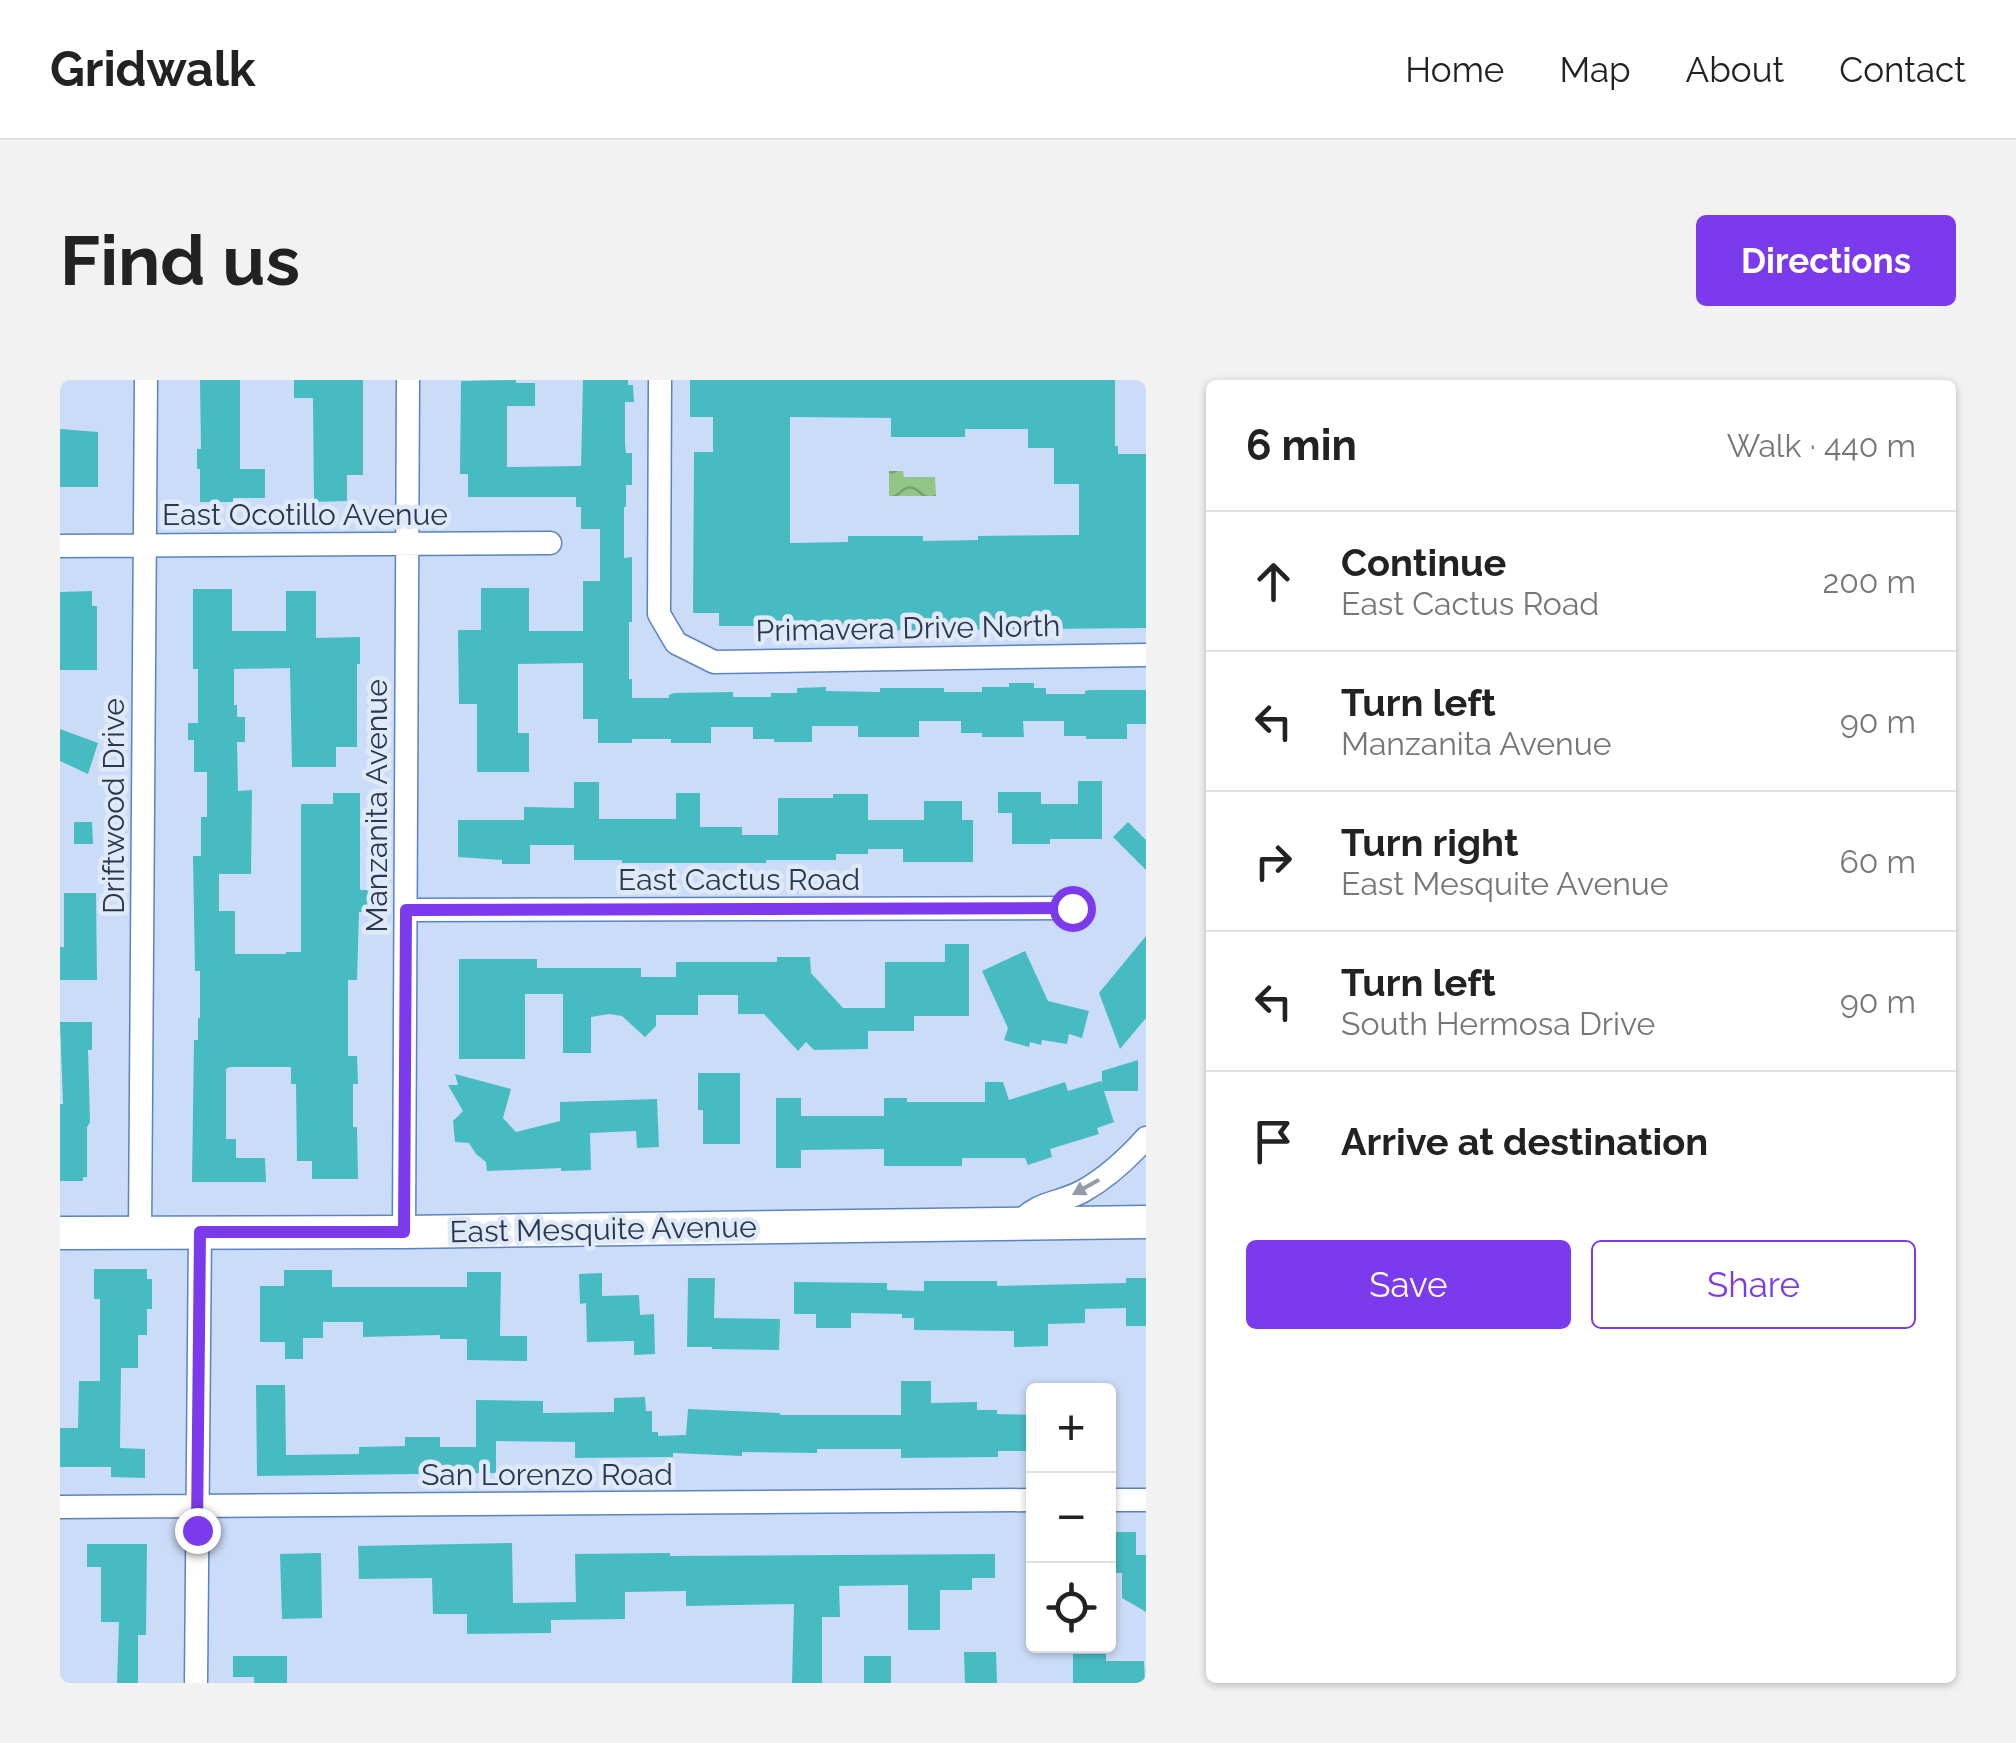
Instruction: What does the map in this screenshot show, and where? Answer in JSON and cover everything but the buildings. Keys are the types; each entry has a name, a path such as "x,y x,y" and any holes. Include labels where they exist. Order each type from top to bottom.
{"street":[{"name":"Driftwood Drive","path":"140,1233 146,380"},
{"name":"Manzanita Avenue","path":"404,1232 408,380"},
{"name":"Primavera Drive North","path":"660,380 659,614 676,643 714,662 1146,654"},
{"name":"East Ocotillo Avenue","path":"60,546 550,543"},
{"name":"East Cactus Road","path":"406,910 1072,908"},
{"path":"1018,1223 1029,1211 1081,1192 1102,1179 1146,1138"},
{"name":"East Mesquite Avenue","path":"60,1233 1146,1222"},
{"path":"196,1683 200,1232"},
{"name":"San Lorenzo Road","path":"60,1507 1026,1500"},
{"path":"1116,1500 1146,1500"}],"water":[{"path":"889,471 903,471 904,477 935,477 936,496 889,496"}],"route":[{"path":"197,1530 200,1232 404,1232 406,910 1072,908"}]}
